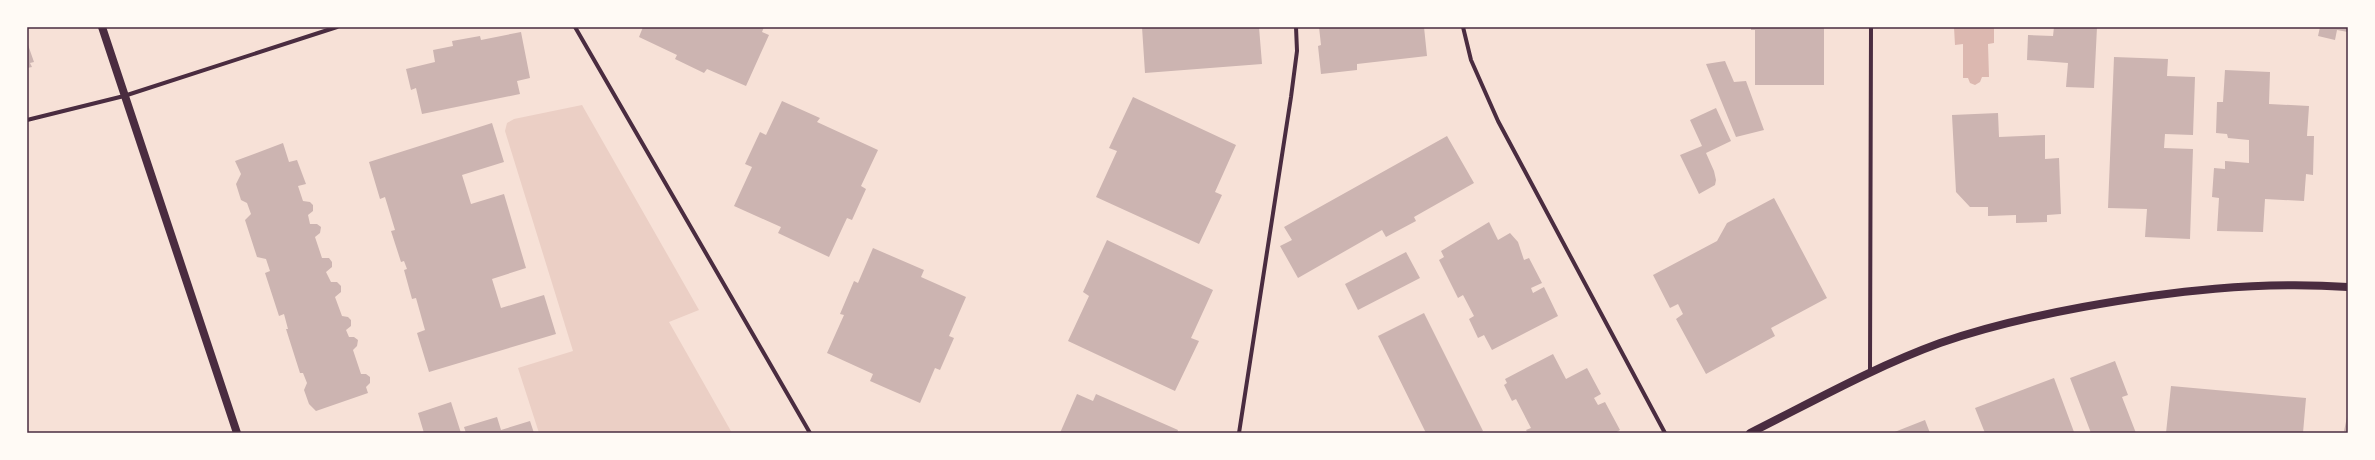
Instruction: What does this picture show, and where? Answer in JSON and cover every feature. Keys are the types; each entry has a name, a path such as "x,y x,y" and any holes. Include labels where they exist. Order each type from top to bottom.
{"main road":[{"path":"102,27 237,433"},
{"path":"1750,433 1870,373 1938,344 1974,332 2021,320 2130,298 2261,285 2348,287"}],"street":[{"path":"27,120 124,96 337,27"},
{"path":"575,27 810,433"},
{"path":"1238,433 1291,98 1297,51 1296,27"},
{"path":"1463,27 1471,60 1498,121 1665,433"},
{"path":"1870,373 1871,27"}],"shaded area":[{"path":"1954,27 1994,27 1994,43 1988,44 1989,77 1982,77 1980,82 1975,85 1970,83 1968,78 1963,78 1963,44 1955,45"},
{"path":"582,105 699,310 669,322 732,433 539,433 518,368 573,351 505,131 507,123 514,119"}],"building":[{"path":"643,27 764,27 762,32 769,35 746,86 707,69 704,73 675,59 677,55 639,37"},
{"path":"1142,27 1259,27 1262,64 1145,73"},
{"path":"1319,27 1424,27 1427,56 1357,64 1357,70 1321,74 1318,46 1321,45"},
{"path":"1751,27 1824,27 1824,85 1755,85 1755,30 1751,30"},
{"path":"2054,27 2097,27 2094,88 2066,87 2068,63 2027,60 2028,35 2053,36"},
{"path":"2320,27 2348,27 2348,32 2337,30 2335,40 2318,36"},
{"path":"521,32 530,78 517,81 520,94 422,114 416,88 411,90 406,69 435,62 433,50 453,46 452,41 480,36 481,40"},
{"path":"27,42 34,62 30,63 32,67 27,68"},
{"path":"2114,57 2168,59 2167,76 2195,77 2193,135 2165,134 2164,148 2193,149 2190,239 2145,237 2147,209 2108,208"},
{"path":"1725,61 1734,82 1746,81 1764,130 1736,137 1706,64"},
{"path":"2225,70 2270,72 2269,104 2309,106 2307,136 2314,136 2313,175 2306,174 2304,201 2265,199 2263,232 2217,231 2219,198 2212,197 2214,168 2225,169 2225,161 2249,163 2249,140 2228,138 2227,134 2216,133 2217,102 2223,102"},
{"path":"1133,97 1236,145 1215,192 1222,195 1199,244 1096,197 1117,151 1109,148"},
{"path":"782,101 820,118 817,122 878,150 861,186 866,189 852,220 847,218 829,257 778,233 781,227 734,206 752,167 745,164 760,132 766,135"},
{"path":"1716,108 1731,141 1706,153 1714,171 1716,180 1715,185 1699,194 1680,155 1702,146 1690,120"},
{"path":"1998,113 1999,137 2045,135 2045,159 2059,158 2061,214 2047,215 2047,222 2016,223 2016,215 1988,216 1988,207 1970,207 1956,192 1952,115"},
{"path":"492,123 504,162 462,175 471,204 504,194 526,268 492,279 501,308 544,295 556,334 429,372 417,333 425,330 416,298 412,299 404,270 407,269 404,261 401,262 391,231 395,230 385,197 380,199 369,162"},
{"path":"1447,136 1474,183 1414,217 1416,221 1386,237 1382,230 1298,278 1280,246 1292,240 1284,227"},
{"path":"283,143 289,162 297,160 306,184 298,186 303,201 310,202 313,205 313,211 308,215 310,224 317,224 321,227 320,233 315,237 322,258 329,258 332,262 332,267 326,272 331,282 337,282 341,286 341,292 335,297 342,316 348,317 351,320 351,326 346,330 349,337 354,337 358,340 357,346 353,350 361,374 366,374 370,377 370,383 366,387 368,393 316,411 309,404 304,390 307,383 303,373 300,373 286,329 288,329 284,314 279,316 265,273 270,271 266,259 257,257 245,220 251,214 247,203 241,200 236,184 241,174 235,161"},
{"path":"1774,198 1827,298 1771,328 1775,336 1706,374 1676,319 1683,314 1678,304 1670,308 1653,275 1717,241 1727,223"},
{"path":"1489,222 1498,240 1510,233 1518,242 1524,260 1529,258 1542,283 1531,288 1533,293 1544,287 1558,316 1492,350 1484,335 1478,338 1469,319 1474,316 1463,295 1458,298 1439,260 1444,257 1441,251"},
{"path":"1107,240 1213,290 1191,338 1199,341 1175,391 1068,341 1089,296 1083,292"},
{"path":"873,248 924,270 921,277 966,297 949,336 954,338 940,370 935,368 920,403 870,381 873,374 827,353 844,315 840,314 854,281 858,283"},
{"path":"1406,252 1420,278 1358,310 1345,284"},
{"path":"1424,313 1483,431 1479,433 1426,433 1378,336"},
{"path":"1553,354 1566,379 1587,368 1601,394 1594,398 1598,405 1605,402 1620,430 1615,433 1528,433 1526,430 1531,428 1516,399 1512,401 1504,385 1507,383 1505,379"},
{"path":"2115,361 2128,395 2122,397 2136,433 2091,433 2070,378"},
{"path":"2054,378 2074,432 1985,433 1975,408"},
{"path":"2171,386 2306,398 2303,433 2166,433"},
{"path":"1077,394 1093,401 1096,394 1178,430 1177,433 1060,433"},
{"path":"451,402 461,433 424,433 418,413"},
{"path":"497,417 501,430 530,421 534,433 466,433 464,427"},
{"path":"2348,417 2348,432 2344,431"},
{"path":"1925,420 1930,433 1892,433"}]}
